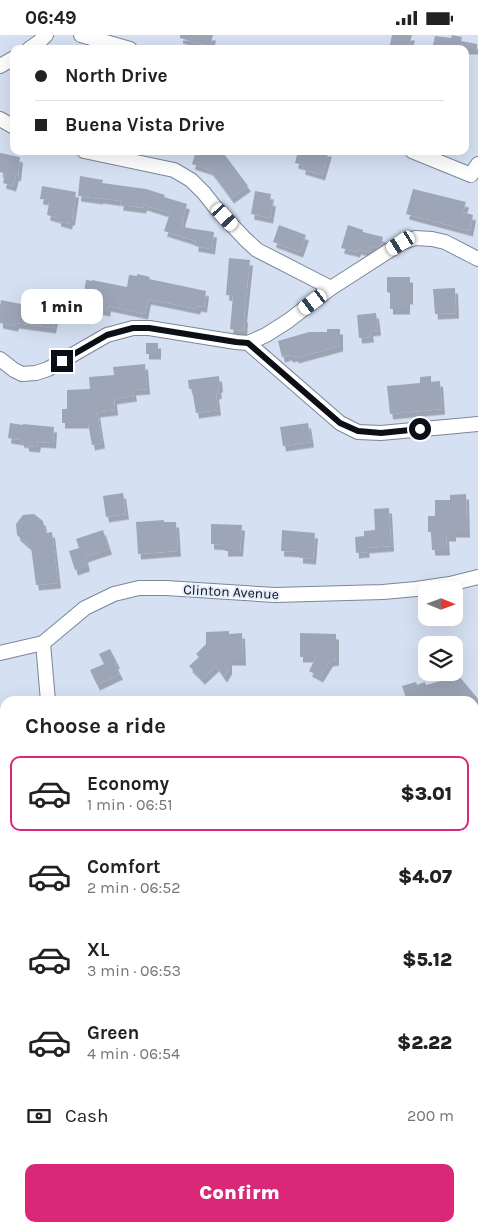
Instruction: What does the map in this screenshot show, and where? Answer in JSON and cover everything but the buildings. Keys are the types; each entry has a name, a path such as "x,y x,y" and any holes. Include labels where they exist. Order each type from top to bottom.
{"street":[{"path":"34,45 46,35"},
{"path":"81,35 116,45"},
{"path":"101,155 174,170 191,180 239,233 258,250 331,288"},
{"path":"424,155 476,173"},
{"path":"0,359 22,374 36,373 48,369 107,335 133,328 149,328 248,343 266,335 331,288 401,243 415,238 432,239 445,242 478,259"},
{"path":"248,343 340,423 358,431 381,433 478,423"},
{"name":"Clinton Avenue","path":"0,653 43,643 85,608 114,594 138,588 275,595 383,592 450,584 478,577"},
{"path":"43,643 48,696"}],"route":[{"path":"62,361 107,335 133,328 149,328 248,343 340,423 358,431 381,433 420,429"}]}
